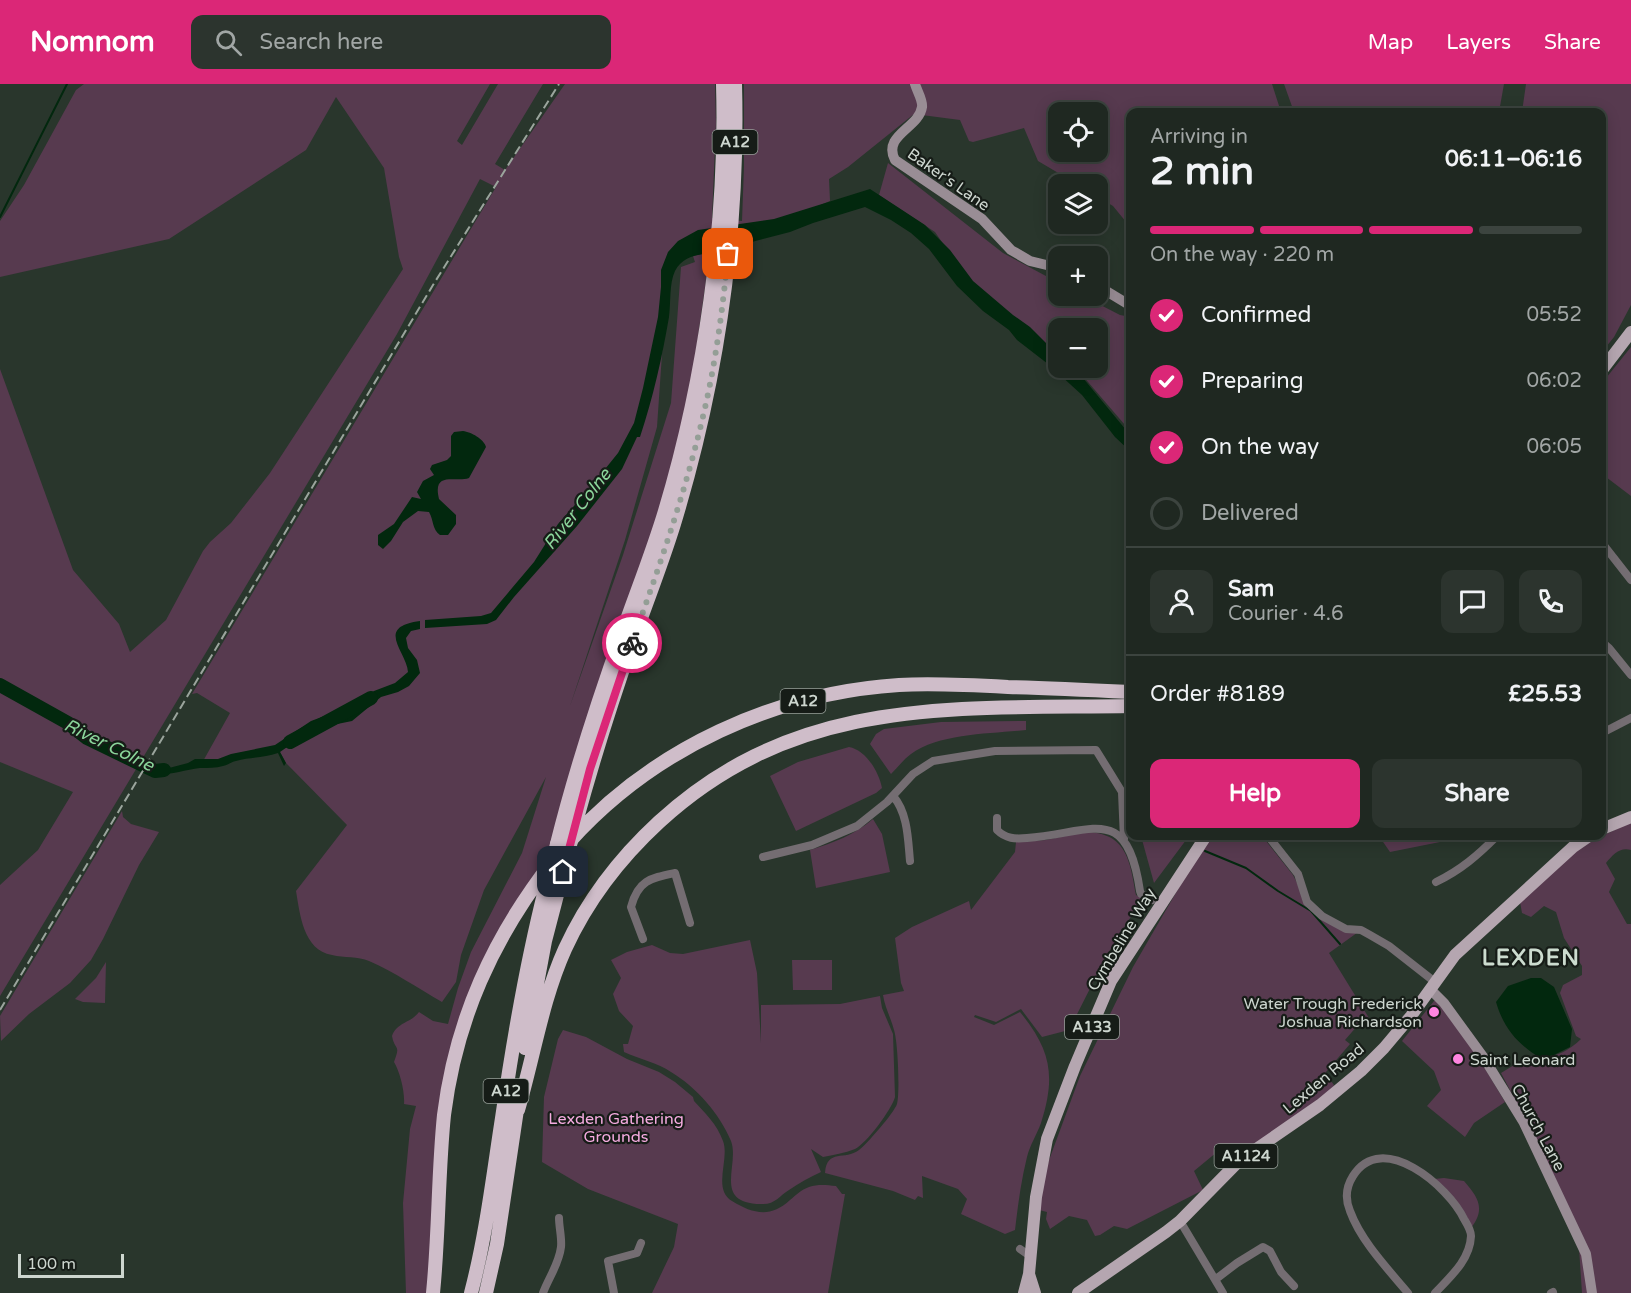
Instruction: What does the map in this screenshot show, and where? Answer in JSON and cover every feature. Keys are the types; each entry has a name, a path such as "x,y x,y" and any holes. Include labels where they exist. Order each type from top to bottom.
{"highway":[{"name":"A12","path":"723,84 726,199"},
{"name":"A12","path":"518,1110 519,1086 545,941 576,822 616,690 677,513 705,411 726,199 736,123 735,84"},
{"name":"A12","path":"471,1293 534,932 570,791 607,676 665,512 684,440 720,271"},
{"name":"A12","path":"433,1293 445,1108 452,1069 473,998 502,935 530,891 573,838 611,801 653,769 707,737 767,712 820,696 889,686 939,684 1126,692"},
{"name":"A12","path":"486,1293 497,1244 518,1110 548,993 577,926 608,878 636,845 672,810 742,761 790,740 839,724 883,716 954,710 1126,706"}],"main road":[{"path":"1606,365 1631,332"},
{"path":"1606,827 1631,817"},
{"name":"Cymbeline Way","path":"1035,1293 1025,1252 1047,1139 1111,981 1203,840"},
{"name":"Lexden Road","path":"1078,1293 1180,1221 1239,1161 1304,1117 1361,1071 1396,1034 1455,955 1581,840"},
{"name":"Cymbeline Way","path":"1024,1293 1029,1274"}],"street":[{"name":"Baker's Lane","path":"915,84 922,109 894,140 892,154 895,160 982,219 1011,250 1030,261 1048,265"},
{"path":"1108,292 1126,303"},
{"path":"1606,548 1631,580"},
{"path":"1606,645 1631,675"},
{"path":"1606,731 1631,718"},
{"path":"764,857 798,849 843,833 865,821 905,782 922,767 933,761 995,751 1096,750 1122,792 1124,839 1133,857 1141,894 1152,900"},
{"path":"893,796 900,805 904,818 910,861"},
{"path":"997,818 997,830 1014,839 1042,837 1094,828 1107,830 1124,839"},
{"path":"1271,840 1298,874 1307,902 1322,915 1346,929 1361,930 1389,946 1433,986"},
{"path":"1436,882 1458,871 1493,840"},
{"path":"643,939 631,907 642,884 648,879 675,873 690,923"},
{"name":"Church Lane","path":"1433,986 1484,1058 1524,1123 1586,1254 1592,1293"},
{"path":"1408,1293 1376,1254 1350,1212 1347,1201 1348,1186 1356,1171 1370,1160 1390,1158 1418,1170 1461,1211 1471,1232 1466,1257 1435,1293"},
{"path":"543,1293 557,1264 561,1245 559,1218"},
{"path":"1180,1221 1223,1293"},
{"path":"614,1293 608,1261 638,1253 641,1243"},
{"path":"1216,1279 1263,1247 1270,1251 1281,1272 1294,1286"}],"green space":[{"path":"84,84 490,84 457,141 462,145 498,84 543,84 495,164 505,170 565,84 715,84 716,123 712,218 742,221 744,84 1272,84 1280,108 1126,108 1126,222 1108,203 1108,174 1060,174 1038,161 1024,128 973,142 969,141 960,120 914,114 848,167 829,179 830,201 767,228 669,252 657,427 625,540 570,706 623,555 671,403 681,267 695,262 693,256 710,252 689,400 654,532 545,867 460,1029 430,1293 406,1293 403,1203 410,1129 416,1106 404,1104 402,1082 394,1062 397,1050 392,1036 397,1028 419,1012 433,1021 448,1024 471,952 522,853 546,777 484,890 461,955 456,982 442,1002 369,961 322,952 309,939 299,910 296,891 347,825 286,763 280,752 202,763 230,713 197,693 192,694 496,187 480,179 397,334 0,996 0,885 38,850 73,792 0,762 0,369 73,570 119,624 130,652 166,620 203,551 231,523 270,473 403,269 384,168 336,97 306,150 169,239 0,277 0,221 24,185 76,90"},
{"path":"1284,84 1504,84 1500,108 1293,108"},
{"path":"1526,84 1631,84 1631,305 1606,347 1606,108 1523,108"},
{"path":"888,163 1003,253 1048,277 1048,306 1102,306 1126,316 1126,426 1085,378 1108,378 1108,318 1048,318 1048,345 973,287 935,232 879,195"},
{"path":"1631,347 1631,496 1606,477 1606,378"},
{"path":"1026,721 1026,730 951,738 923,747 908,756 891,774 870,744 876,734 884,729 941,722"},
{"path":"849,747 861,752 871,763 882,788 796,831 770,776 798,762"},
{"path":"122,811 123,817 131,824 159,832 139,865 103,939 91,960 70,983 29,1014 1,1041 0,1016"},
{"path":"873,819 882,834 890,872 816,888 810,850 843,838"},
{"path":"1631,822 1631,850 1620,851 1606,863 1615,879 1609,892 1627,924 1631,924 1631,1293 1582,1293 1579,1248 1541,1149 1501,1073 1529,1056 1557,1055 1581,1039 1576,1036 1560,993 1563,985 1582,975 1582,966 1564,938 1556,912 1544,906 1531,917 1522,913 1520,902 1566,857 1594,840 1606,840 1606,834"},
{"path":"1084,832 1098,833 1118,843 1128,860 1136,895 1142,899 1107,955 1069,1030 1042,1037 1021,1009 996,1022 975,1015 974,1017 994,1025 1020,1012 1038,1039 1048,1064 1046,1106 1027,1157 1015,1230 1005,1234 961,1214 967,1199 958,1189 922,1176 923,1198 918,1196 915,1200 893,1191 825,1173 829,1160 854,1153 863,1147 886,1121 897,1104 897,1045 883,995 904,991 895,938 912,927 969,901 971,910 1015,852 1016,842 1046,840"},
{"path":"1142,840 1186,840 1154,883"},
{"path":"1210,840 1265,840 1293,875 1305,899 1323,916 1328,915 1335,924 1361,930 1329,953 1369,1018 1358,1025 1345,1040 1350,1044 1326,1072 1334,1085 1331,1090 1227,1166 1217,1152 1194,1171 1203,1190 1127,1229 1114,1226 1095,1236 1087,1220 1069,1216 1050,1229 1046,1219 1047,1212 1039,1210 1045,1171 1080,1076 1133,967 1196,858"},
{"path":"1382,840 1446,840 1445,841 1390,852"},
{"path":"750,940 757,973 761,1043 761,1005 840,1004 880,996 882,1008 893,1034 895,1097 878,1126 855,1149 823,1157 811,1149 821,1172 766,1204 746,1202 737,1197 732,1190 731,1141 706,1102 689,1085 666,1069 624,1052 623,1044 628,1044 633,1026 619,1011 613,994 621,978 611,960 627,952 652,945 670,953 683,954"},
{"path":"792,960 832,960 832,990 793,990"},
{"path":"106,962 105,1003 83,1002 75,999 96,978"},
{"path":"1434,1001 1437,1001 1465,1035 1505,1102 1474,1123 1465,1137 1427,1106 1441,1090 1434,1071 1402,1041"},
{"name":"Lexden Gathering Grounds","path":"563,1030 586,1037 627,1059 659,1072 693,1097 714,1124 723,1141 725,1156 723,1189 732,1201 747,1209 769,1212 783,1206 801,1191 812,1186 836,1186 842,1194 845,1194 828,1293 652,1293 674,1247 678,1224 588,1189 542,1162 544,1097 558,1039"},
{"path":"1434,1179 1464,1181 1473,1192 1479,1209 1476,1221 1471,1228"}],"water":[{"path":"870,189 925,225 950,250 973,281 1030,327 1048,345 1048,364 983,311 957,286 929,249 911,233 865,207 790,232 685,260 675,271 672,282 669,317 649,408 640,437 637,437 622,469 577,526 496,620 487,624 425,628 425,620 481,616 491,613 534,562 558,524 618,453 634,423 643,388 658,317 661,270 668,252 678,241 698,230 774,219"},
{"path":"1063,378 1083,378 1126,430 1126,447 1115,437 1082,395"},
{"path":"463,431 477,436 486,447 469,478 446,480 439,484 439,499 456,515 456,524 448,535 440,535 434,527 429,512 418,511 403,522 383,549 378,545 378,535 394,524 412,497 421,499 417,492 423,481 434,475 430,469 432,465 447,460 451,456 451,436 454,432"},
{"path":"420,621 420,629 411,631 406,638 408,648 417,660 420,673 409,686 381,697 352,721 313,729 280,752 286,763 284,766 278,753 234,761 225,766 166,774 145,773 149,766 169,768 195,759 218,759 275,745 311,721 330,714 340,716 349,713 374,691 395,683 408,672 396,641 396,634 406,624"},
{"path":"1531,978 1541,978 1554,987 1572,1029 1570,1047 1554,1055 1540,1058 1512,1035 1496,1002 1508,986"}],"waterway":[{"path":"0,217 67,84"},
{"name":"River Colne","path":"0,685 68,723 87,738 155,771 164,770"},
{"name":"River Colne","path":"290,742 371,698"},
{"path":"1205,851 1246,868 1311,911 1340,944"}],"railway":[{"path":"0,1010 433,285 559,84"}],"way so far":[{"path":"632,643 674,524 705,411 728,254"}],"place":[{"name":"Water Trough Frederick Joshua Richardson","path":"1434,1012"},
{"name":"Saint Leonard","path":"1458,1059"}],"district":[{"name":"LEXDEN","path":"1531,957"}],"route":[{"path":"563,872 590,769 632,643"}]}
